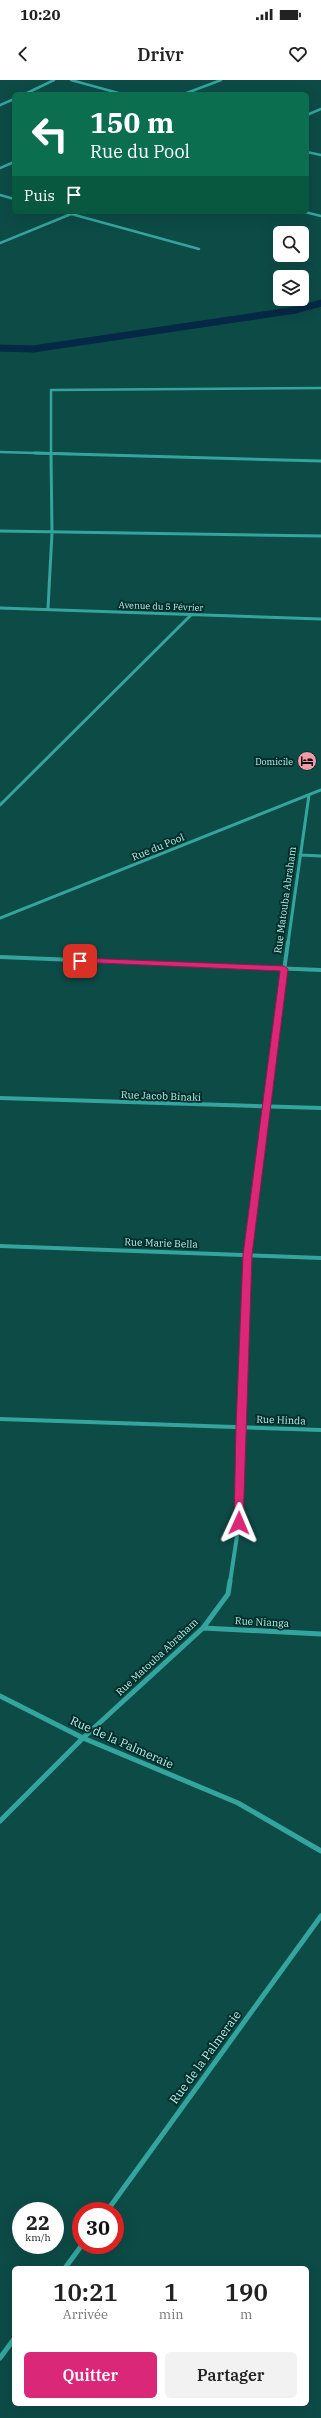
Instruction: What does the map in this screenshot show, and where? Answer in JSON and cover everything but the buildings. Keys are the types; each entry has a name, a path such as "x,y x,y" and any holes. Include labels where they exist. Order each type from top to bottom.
{"street":[{"path":"28,92 54,80"},
{"path":"71,80 115,92"},
{"path":"189,92 221,80"},
{"path":"0,105 12,100"},
{"path":"309,114 321,109"},
{"path":"309,153 321,156"},
{"path":"0,168 12,163"},
{"path":"0,195 12,198"},
{"path":"309,213 321,216"},
{"path":"0,243 71,214 199,249"},
{"path":"48,608 52,533 50,453 51,390 321,388"},
{"path":"0,452 321,461"},
{"path":"0,531 321,536"},
{"name":"Avenue du 5 Février","path":"0,608 48,608 321,619"},
{"path":"0,805 192,614"},
{"name":"Rue du Pool","path":"0,918 321,790"},
{"name":"Rue Matouba Abraham","path":"0,1821 83,1738 202,1628 228,1594 239,1523 240,1427 248,1255 265,1108 309,795"},
{"path":"300,855 321,856"},
{"path":"0,957 321,970"},
{"name":"Rue Jacob Binaki","path":"0,1098 265,1108 321,1108"},
{"name":"Rue Marie Bella","path":"0,1246 321,1258"},
{"name":"Rue Hinda","path":"0,1419 321,1430"},
{"name":"Rue Nianga","path":"202,1628 321,1634"},
{"name":"Rue de la Palmeraie","path":"0,1696 83,1738 238,1803 321,1851"},
{"name":"Rue de la Palmeraie","path":"114,2202 321,1916"},
{"path":"66,2266 75,2254"},
{"path":"0,2358 12,2342"}],"waterway":[{"path":"0,348 33,349 296,310 321,303"}],"place":[{"name":"Domicile","path":"307,761"}],"route":[{"path":"80,961 284,969 265,1108 248,1255 240,1427 239,1523"}]}
